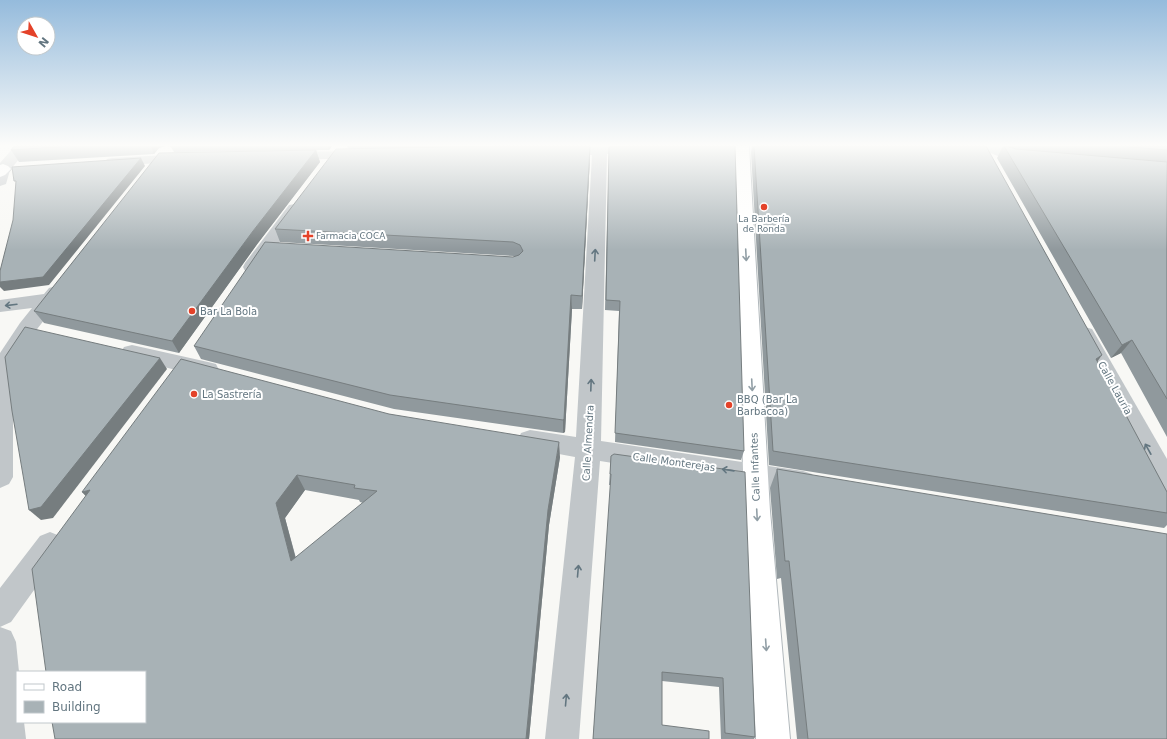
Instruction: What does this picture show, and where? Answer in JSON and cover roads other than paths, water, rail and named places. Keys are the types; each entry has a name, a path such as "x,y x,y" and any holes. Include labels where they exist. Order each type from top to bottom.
{"street":[{"name":"Calle Almendra","path":"562,739 588,450 599,180"},
{"name":"Calle Infantes","path":"743,180 757,511 773,739"},
{"path":"243,280 307,192"},
{"path":"265,248 288,249"},
{"path":"0,477 2,368 27,328 69,275"},
{"path":"0,306 49,300"},
{"name":"Calle Lauría","path":"1075,315 1167,483"},
{"path":"27,328 50,333"},
{"path":"171,384 198,345"},
{"path":"110,347 230,376"},
{"name":"Calle Monterejas","path":"511,437 826,486"},
{"path":"0,612 62,529"},
{"path":"0,642 9,739"}],"place":[{"name":"La Barbería de Ronda","path":"764,207"},
{"name":"Farmacia COCA","path":"308,236"},
{"name":"Bar La Bola","path":"192,311"},
{"name":"La Sastrería","path":"194,394"},
{"name":"BBQ (Bar La Barbacoa)","path":"729,405"}]}
